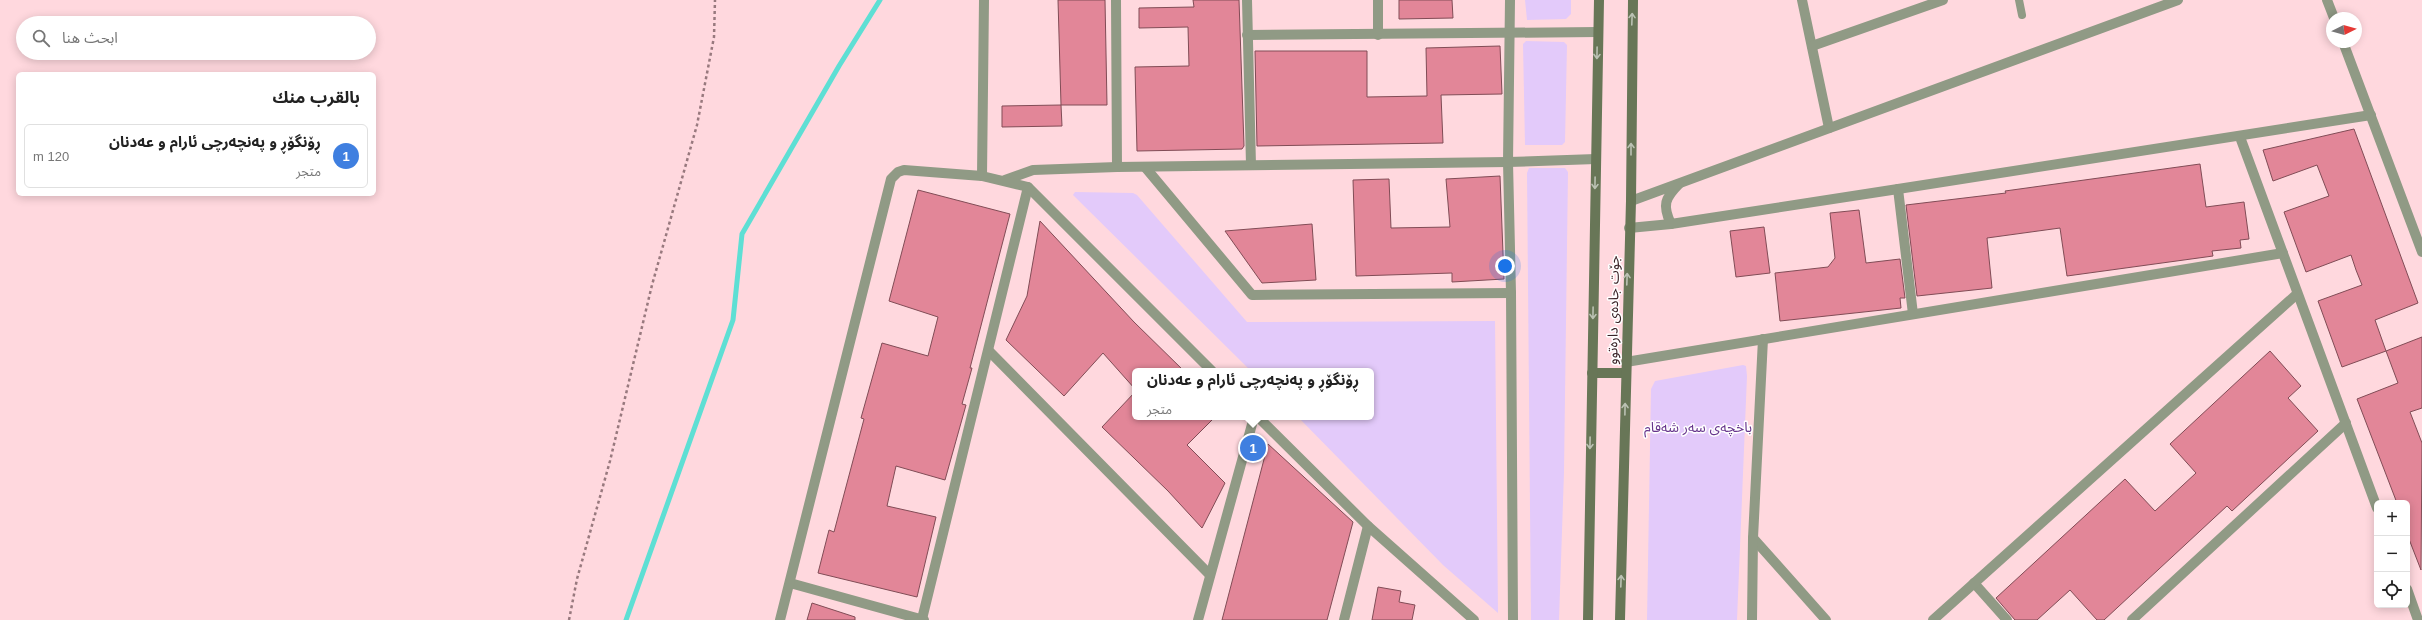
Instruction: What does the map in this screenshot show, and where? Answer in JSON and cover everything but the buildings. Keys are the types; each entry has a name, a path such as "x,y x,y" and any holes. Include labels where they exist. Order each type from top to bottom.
{"main road":[{"name":"جۆت جادەی دارەتوو","path":"1588,620 1599,0"},
{"name":"جۆت جادەی دارەتوو","path":"1620,620 1629,228 1631,201 1633,0"},
{"path":"1592,373 1626,368"}],"street":[{"path":"982,176 984,0"},
{"path":"1116,0 1117,166"},
{"path":"1247,0 1251,165"},
{"path":"1378,0 1378,35"},
{"path":"1510,0 1508,162 1511,293 1513,620"},
{"path":"1802,0 1829,128"},
{"path":"1812,46 1943,0"},
{"path":"1631,201 2178,0"},
{"path":"2328,0 2332,12"},
{"path":"1247,35 1598,32"},
{"path":"2345,48 2422,252"},
{"path":"1629,228 1670,224 2240,137 2371,115"},
{"path":"2240,137 2374,500"},
{"path":"1005,180 1033,170 1117,166 1145,167 1508,162 1596,159"},
{"path":"1145,167 1252,295 1511,293"},
{"path":"780,620 891,179 898,172 904,170 982,176 1028,186 1209,368"},
{"path":"1670,224 1665,212 1666,203 1670,194 1681,183"},
{"path":"790,583 923,620 990,351 1028,186"},
{"path":"1898,189 1913,314"},
{"path":"1626,368 1763,339 2283,253"},
{"path":"1933,620 2297,294"},
{"path":"1752,620 1753,538 1763,339"},
{"path":"990,351 1210,575"},
{"path":"1198,620 1253,420"},
{"path":"1261,420 1368,526 1474,620"},
{"path":"2132,620 2346,423"},
{"path":"1344,620 1368,526"},
{"path":"1753,538 1826,620"},
{"path":"1974,583 2006,620"},
{"path":"2410,597 2418,620"}],"lane":[{"path":"2019,0 2022,15"}],"path":[{"path":"569,620 577,579 610,461 652,285 697,125 714,37 715,0"}],"green space":[{"path":"1525,0 1571,0 1571,14 1566,19 1527,20"},
{"path":"1526,41 1564,42 1567,45 1565,142 1562,145 1525,145 1523,44"},
{"path":"1529,168 1565,168 1568,172 1564,472 1559,620 1531,620 1527,173"},
{"path":"1075,192 1133,193 1137,195 1247,322 1495,321 1498,613 1443,565 1301,420 1374,420 1374,368 1248,368 1073,195"},
{"name":"باخچەی سەر شەقام","path":"1743,365 1746,366 1747,376 1737,620 1647,620 1651,389 1655,381"}],"waterway":[{"path":"626,620 733,320 742,234 839,66 880,0"}],"place":[{"name":"ڕۆنگۆڕ و پەنچەرچی ئارام و عەدنان","path":"1253,448"}]}
